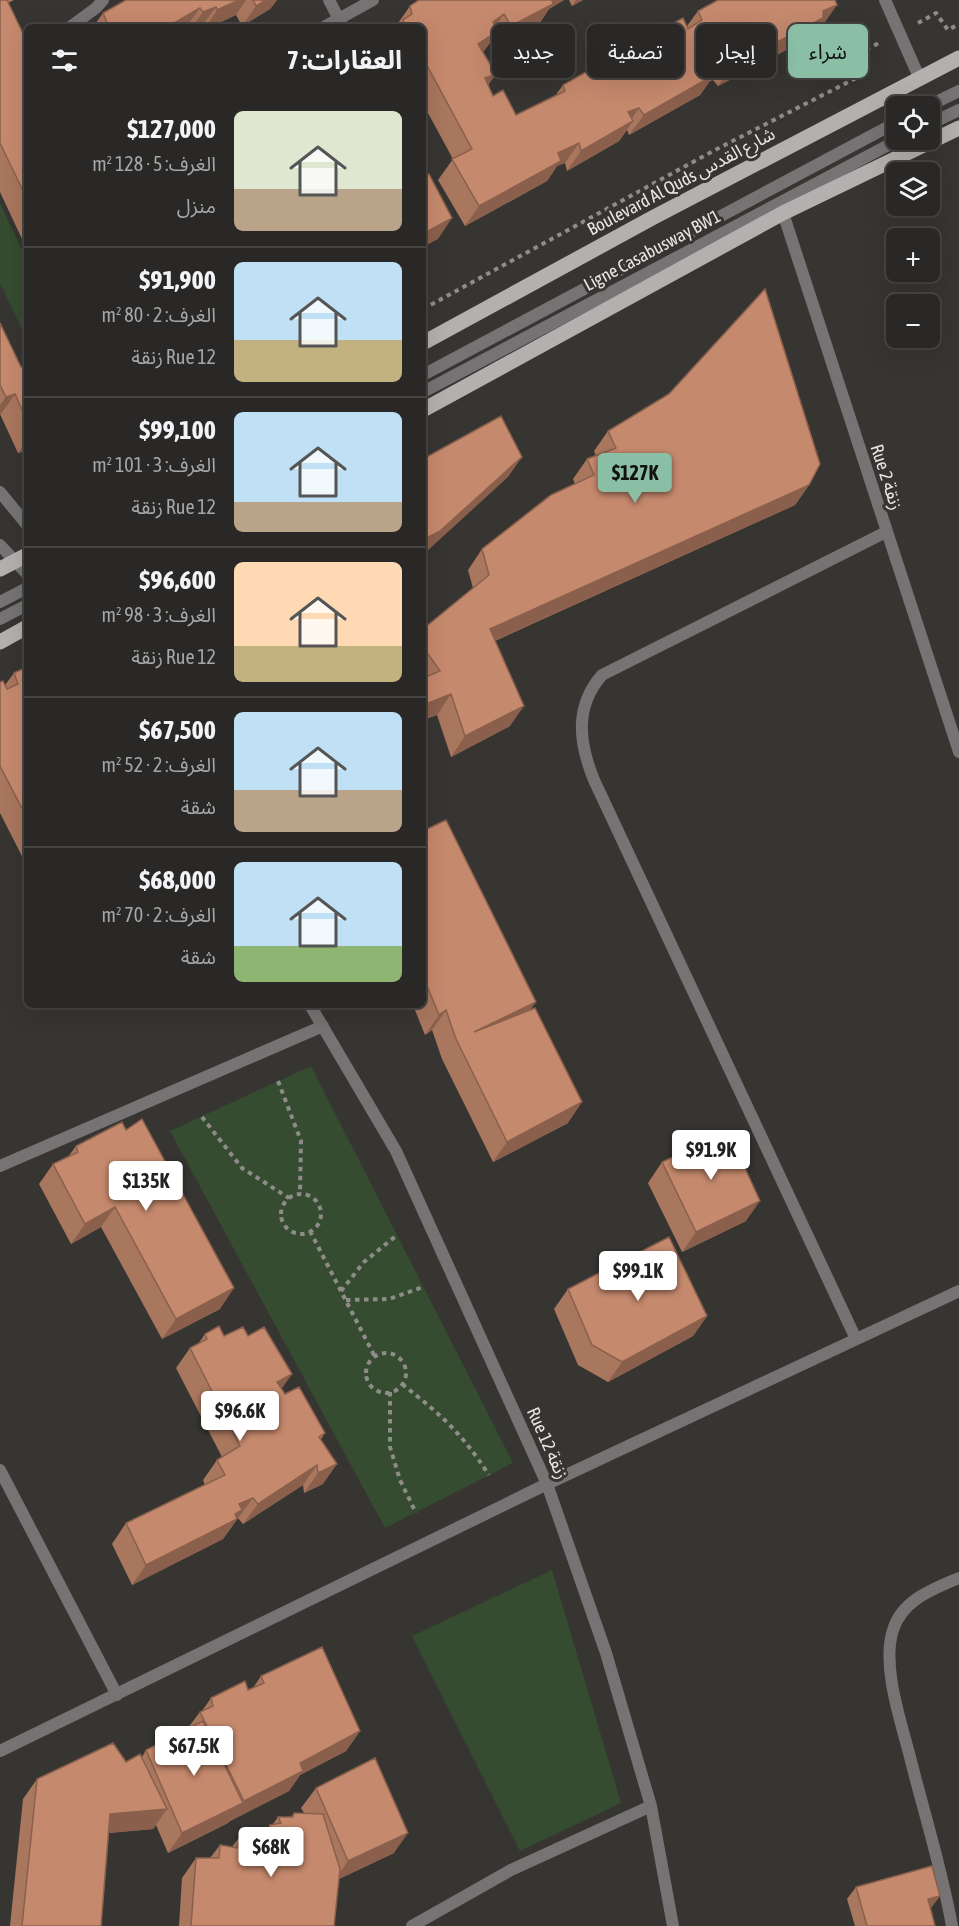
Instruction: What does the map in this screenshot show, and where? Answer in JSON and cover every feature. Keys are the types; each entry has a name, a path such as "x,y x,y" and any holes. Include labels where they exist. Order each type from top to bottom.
{"main road":[{"name":"Boulevard Al Quds شارع القدس","path":"426,341 959,58"},
{"path":"426,408 783,213 959,128"},
{"path":"0,569 21,558"},
{"path":"0,642 24,629"}],"street":[{"path":"74,24 103,0"},
{"path":"329,0 341,23 373,0"},
{"path":"885,0 920,77"},
{"path":"940,100 959,91"},
{"path":"940,119 959,110"},
{"name":"Ligne Casabusway BW1","path":"426,373 886,128"},
{"name":"Ligne Casabusway BW1","path":"426,390 886,146"},
{"name":"Rue 2 زنقة","path":"783,213 959,752"},
{"path":"0,492 24,521"},
{"path":"856,1339 594,780 583,753 581,730 590,688 602,675 886,532"},
{"path":"0,545 21,558"},
{"path":"0,602 24,590"},
{"path":"0,619 24,607"},
{"name":"Rue 12 زنقة","path":"312,1008 396,1151 547,1484 606,1653 651,1806 674,1926"},
{"path":"0,1166 323,1026"},
{"path":"0,1751 547,1484 959,1291"},
{"path":"0,1470 117,1695"},
{"path":"952,1926 897,1707 890,1647 893,1629 903,1611 921,1595 959,1578"},
{"path":"412,1926 511,1870 651,1806"}],"path":[{"path":"426,307 715,150 866,73 859,53 936,13 948,30 959,24"},
{"path":"278,1081 301,1141 300,1194"},
{"path":"202,1117 242,1168 289,1198"},
{"path":"300,1194 315,1200 321,1212 317,1225 310,1231 294,1232 284,1224 281,1212 289,1198 300,1194"},
{"path":"310,1231 375,1357"},
{"path":"341,1291 364,1262 397,1236"},
{"path":"346,1300 389,1299 423,1287"},
{"path":"387,1353 399,1359 405,1370 402,1384 390,1392 375,1389 367,1379 367,1366 375,1357 387,1353"},
{"path":"402,1384 448,1420 489,1475"},
{"path":"390,1392 390,1447 400,1480 416,1513"}],"green space":[{"path":"0,203 24,255 24,334 0,283"},
{"path":"311,1066 513,1463 385,1528 170,1131"},
{"path":"552,1570 621,1803 520,1851 412,1636"}],"building":[{"path":"0,0 7,0 24,36 24,193 0,143"},
{"path":"126,0 239,0 217,10 216,7 203,12 200,8 175,24 108,24 103,13"},
{"path":"253,0 266,0 256,6"},
{"path":"419,0 552,0 553,4 515,24 510,24 504,14 493,22 492,35 478,44 492,67 492,75 485,78 493,96 503,90 516,115 565,91 563,85 587,71 587,78 684,78 684,24 672,24 683,18 688,29 702,20 698,11 718,0 835,0 837,5 823,11 823,18 812,24 788,24 788,36 776,43 776,24 696,24 696,78 709,78 644,115 639,108 628,112 633,121 581,151 579,143 558,153 561,161 479,206 452,159 472,149 426,64 426,24 405,24 403,20 412,14 410,6"},
{"path":"429,174 452,218 426,232 426,176"},
{"path":"765,289 820,464 809,485 490,629 524,706 465,736 451,694 426,704 426,677 440,671 426,651 426,627 489,575 482,549 551,495 594,475 587,459 616,448 608,431 669,394"},
{"path":"0,323 21,367 24,366 24,414 15,394 6,397 0,385"},
{"path":"501,416 522,457 440,531 426,538 426,457"},
{"path":"24,668 24,812 0,766 0,682 3,681 7,689 18,684 14,673"},
{"path":"446,820 536,1002 474,1032 535,1008 582,1102 507,1142 456,1039 446,1010 439,1015 426,983 426,830"},
{"path":"142,1119 234,1288 176,1319 115,1207 85,1224 53,1164 78,1152 76,1146 122,1122 126,1130"},
{"path":"728,1131 760,1201 696,1232 662,1162"},
{"path":"669,1237 707,1316 622,1362 592,1345 568,1289"},
{"path":"219,1326 224,1336 243,1327 248,1336 264,1327 292,1374 277,1382 285,1394 299,1387 325,1433 319,1437 337,1464 318,1473 317,1465 258,1504 253,1498 239,1504 242,1510 235,1514 237,1519 146,1565 126,1523 225,1475 217,1460 240,1446 190,1348 207,1339 205,1334"},
{"path":"322,1647 360,1731 300,1763 303,1771 244,1801 200,1712 213,1706 211,1698 245,1681 248,1690 264,1683 261,1676"},
{"path":"203,1721 243,1803 182,1833 146,1750"},
{"path":"113,1743 126,1762 140,1754 167,1809 110,1814 101,1926 22,1926 37,1779"},
{"path":"375,1758 408,1833 348,1861 316,1788"},
{"path":"294,1813 323,1814 340,1869 334,1926 191,1926 196,1858 219,1858 220,1845 237,1848 244,1831 268,1832 270,1825 281,1823 278,1817 293,1817"},
{"path":"932,1866 940,1896 928,1899 935,1926 867,1926 856,1887"}]}
